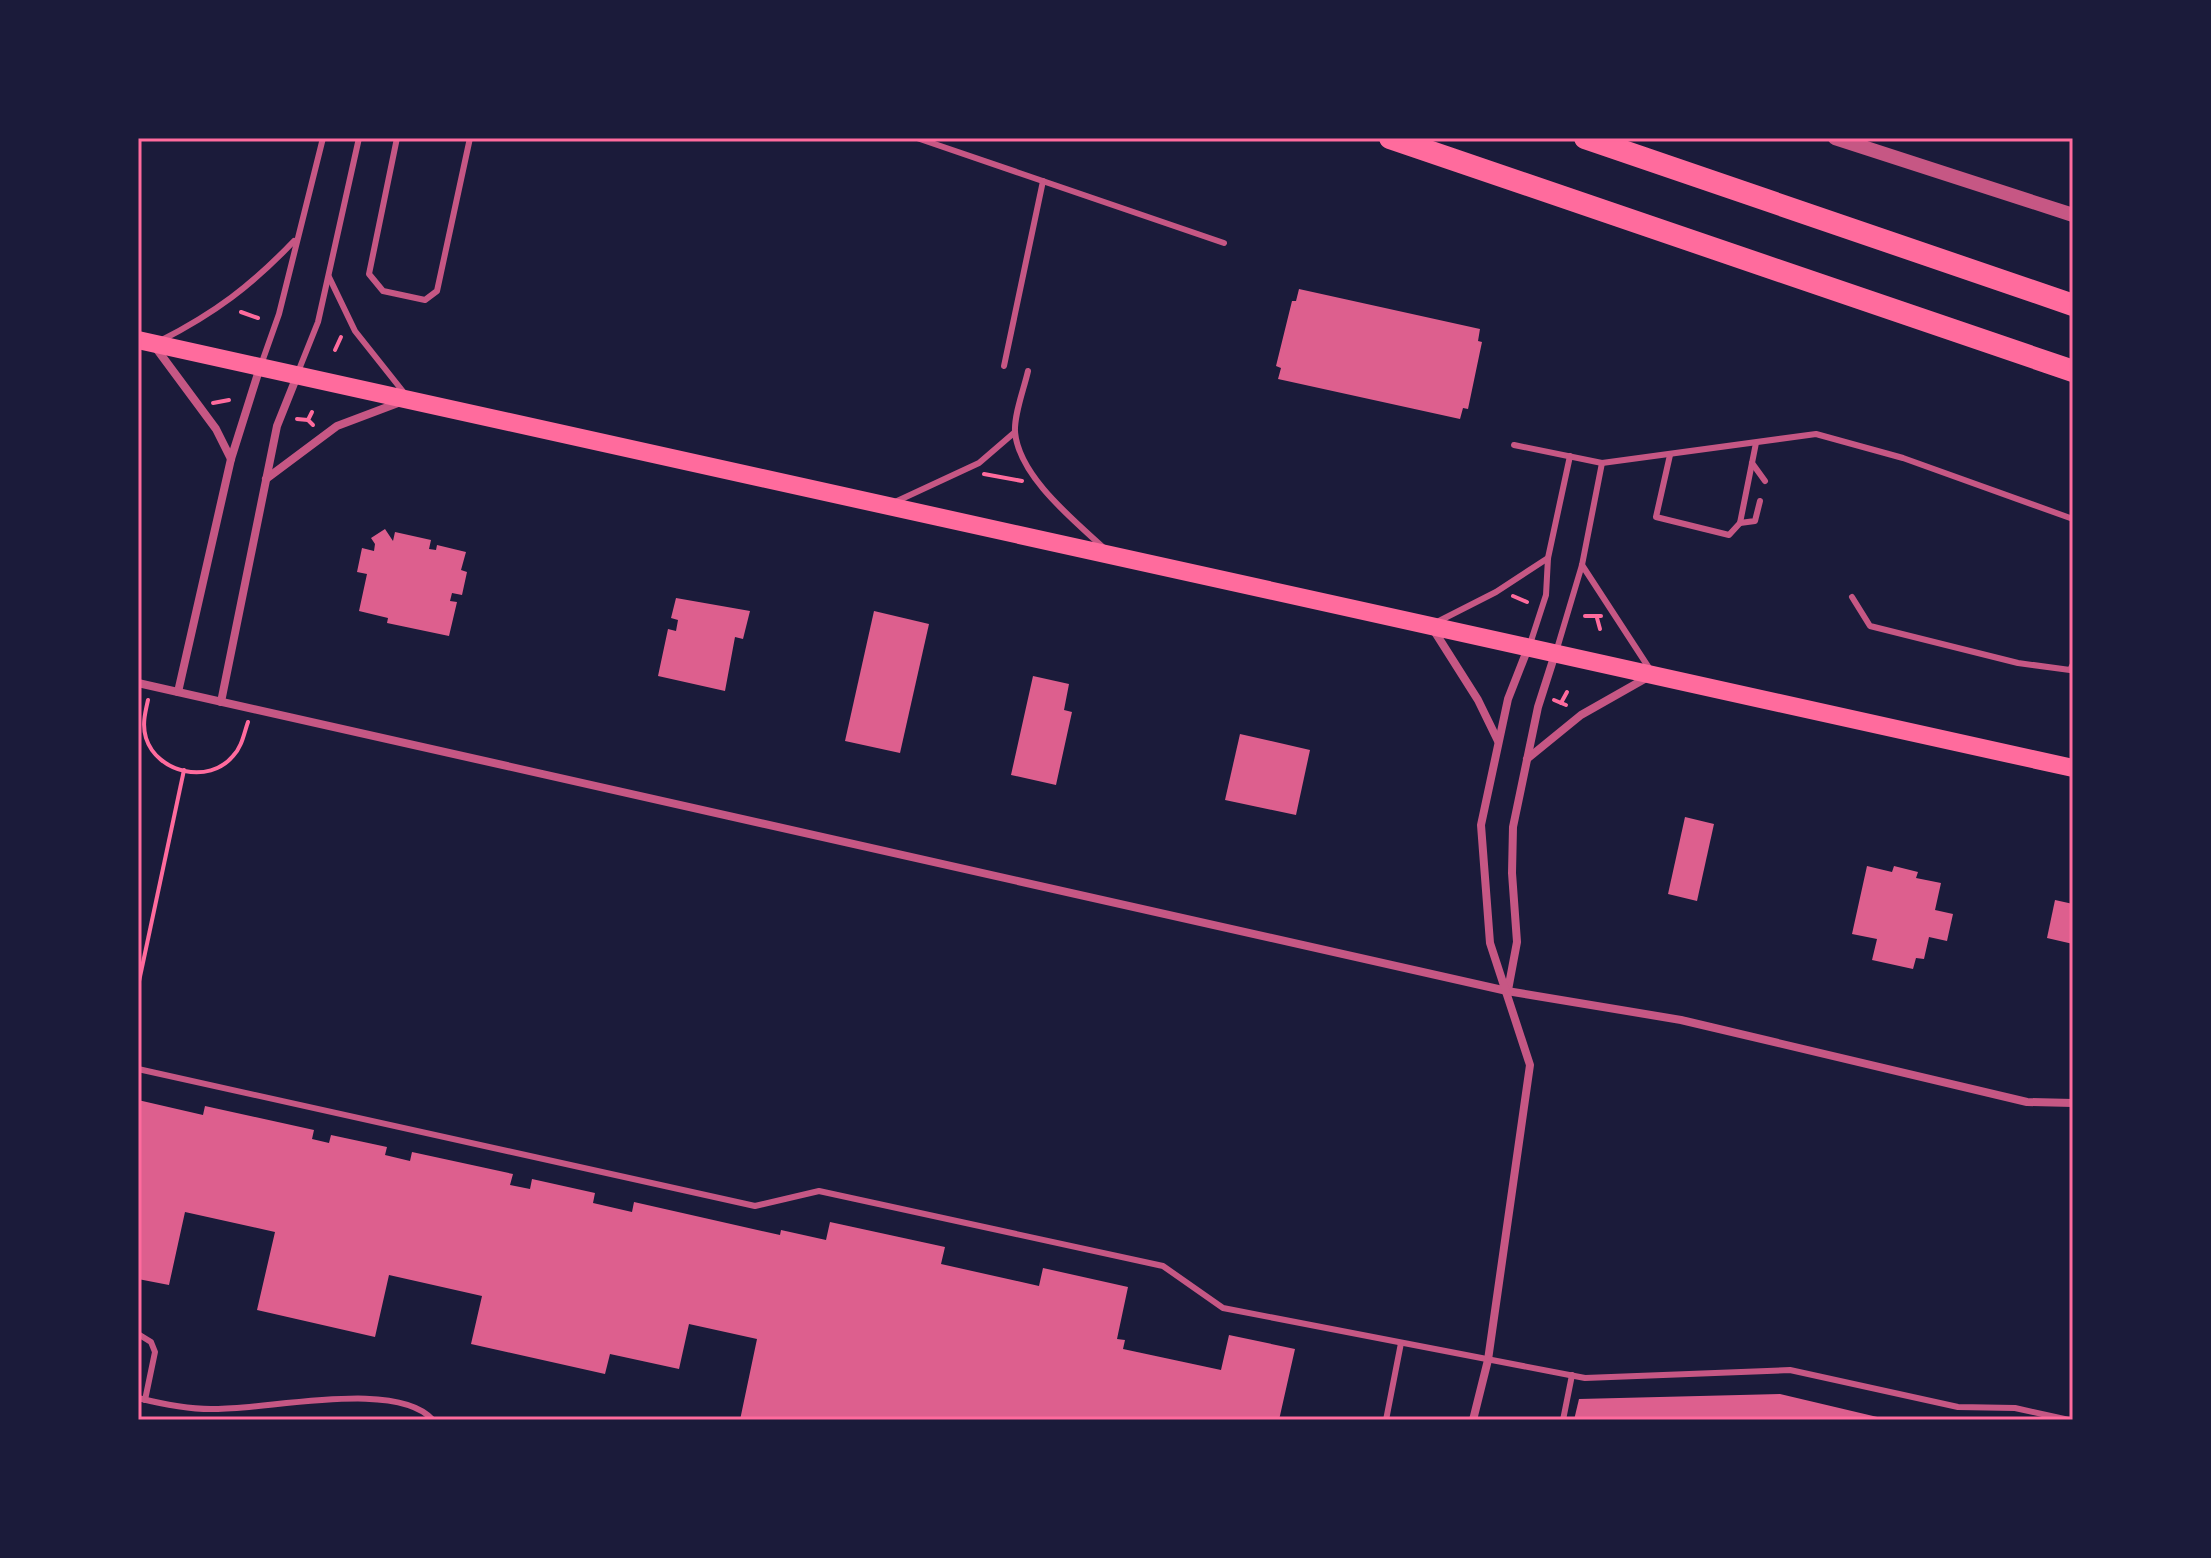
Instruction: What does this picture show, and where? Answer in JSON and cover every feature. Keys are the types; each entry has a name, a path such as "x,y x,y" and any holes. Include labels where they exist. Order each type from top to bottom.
{"highway":[{"path":"1390,138 2073,371"},
{"path":"1585,138 2073,305"}],"main road":[{"path":"146,342 2073,768"}],"street":[{"path":"1835,138 2073,215"},
{"path":"146,342 216,429 231,459"},
{"path":"178,692 231,459 261,365"},
{"path":"221,702 277,426 297,375"},
{"path":"266,480 337,426 363,413 409,400"},
{"path":"1430,625 1478,700 1498,741"},
{"path":"1473,1420 1488,1360 1530,1065 1490,943 1481,857 1481,825 1508,699 1529,647"},
{"path":"1507,991 1517,942 1512,873 1513,827 1538,707 1556,652"},
{"path":"1526,759 1581,715 1653,674"},
{"path":"138,683 1507,991 1681,1020 2027,1102 2073,1103"}],"lane":[{"path":"261,365 279,314 323,138"},
{"path":"297,375 318,322 359,138"},
{"path":"397,138 369,274 383,291 425,300 437,291 470,138"},
{"path":"917,138 1224,243"},
{"path":"1004,366 1043,181"},
{"path":"146,342 210,315 254,282 296,239"},
{"path":"328,275 355,331 409,400"},
{"path":"1028,371 1015,432 1039,484 1114,557"},
{"path":"888,505 979,463 1015,432"},
{"path":"1514,445 1602,463 1816,434 1903,458 2073,519"},
{"path":"1670,455 1656,517 1729,535 1740,523 1756,443"},
{"path":"1529,647 1546,595 1548,558 1570,456"},
{"path":"1556,652 1582,565 1602,463"},
{"path":"1752,463 1765,481"},
{"path":"1740,523 1755,521 1760,501"},
{"path":"1430,625 1496,592 1548,558"},
{"path":"1582,565 1653,674"},
{"path":"1852,597 1870,626 2018,663 2070,670 2073,664"},
{"path":"138,1069 755,1206 819,1191 1163,1266 1223,1308 1488,1360 1572,1375 1790,1370 1958,1407 2015,1408 2069,1420"},
{"path":"138,1334 151,1342 155,1352 142,1399 212,1410 369,1399 401,1403 433,1420"},
{"path":"1386,1420 1401,1343"},
{"path":"1563,1420 1572,1375"}],"path":[{"path":"241,312 258,318"},
{"path":"326,337 337,343"},
{"path":"335,350 341,337"},
{"path":"213,403 229,400"},
{"path":"308,420 312,412"},
{"path":"297,419 308,420 315,427"},
{"path":"981,474 1023,482"},
{"path":"1513,596 1527,602"},
{"path":"1585,616 1600,616 1600,629"},
{"path":"151,686 144,718 146,739 159,759 172,768 201,773 221,766 234,756 251,708"},
{"path":"1554,699 1563,704 1567,692"},
{"path":"138,986 184,770"}],"building":[{"path":"1299,289 1480,329 1478,341 1482,342 1468,409 1463,408 1460,419 1278,379 1281,368 1276,366 1292,301 1296,301"},
{"path":"385,529 393,541 395,532 431,540 429,549 436,550 437,545 466,552 461,570 467,572 462,595 452,593 450,601 457,602 449,636 387,623 388,618 359,611 367,574 357,572 362,548 374,551 375,544 371,538"},
{"path":"676,598 750,611 743,639 735,637 725,691 658,676 668,629 676,631 678,620 671,618"},
{"path":"874,611 929,624 900,753 845,741"},
{"path":"1033,676 1069,684 1064,710 1072,712 1056,785 1011,775"},
{"path":"1240,734 1310,750 1296,815 1225,800"},
{"path":"1685,817 1714,824 1697,901 1668,894"},
{"path":"1867,866 1892,872 1894,866 1918,872 1916,878 1941,883 1935,910 1953,914 1947,941 1929,937 1924,959 1916,958 1913,969 1872,960 1877,939 1852,934"},
{"path":"2055,900 2073,904 2073,944 2047,938"},
{"path":"138,1100 203,1115 205,1106 314,1130 312,1139 329,1143 331,1135 387,1147 385,1155 410,1161 412,1152 513,1174 510,1185 530,1189 532,1179 595,1193 593,1203 632,1212 634,1202 780,1235 781,1230 826,1240 830,1222 945,1247 941,1264 1039,1286 1043,1268 1128,1287 1117,1339 1125,1340 1123,1349 1221,1370 1229,1335 1295,1349 1279,1420 740,1420 757,1339 689,1324 679,1369 610,1354 605,1374 471,1344 482,1296 389,1275 375,1337 257,1310 275,1232 185,1212 169,1285 138,1279"},
{"path":"1780,1394 1890,1420 1574,1420 1579,1399"}]}
